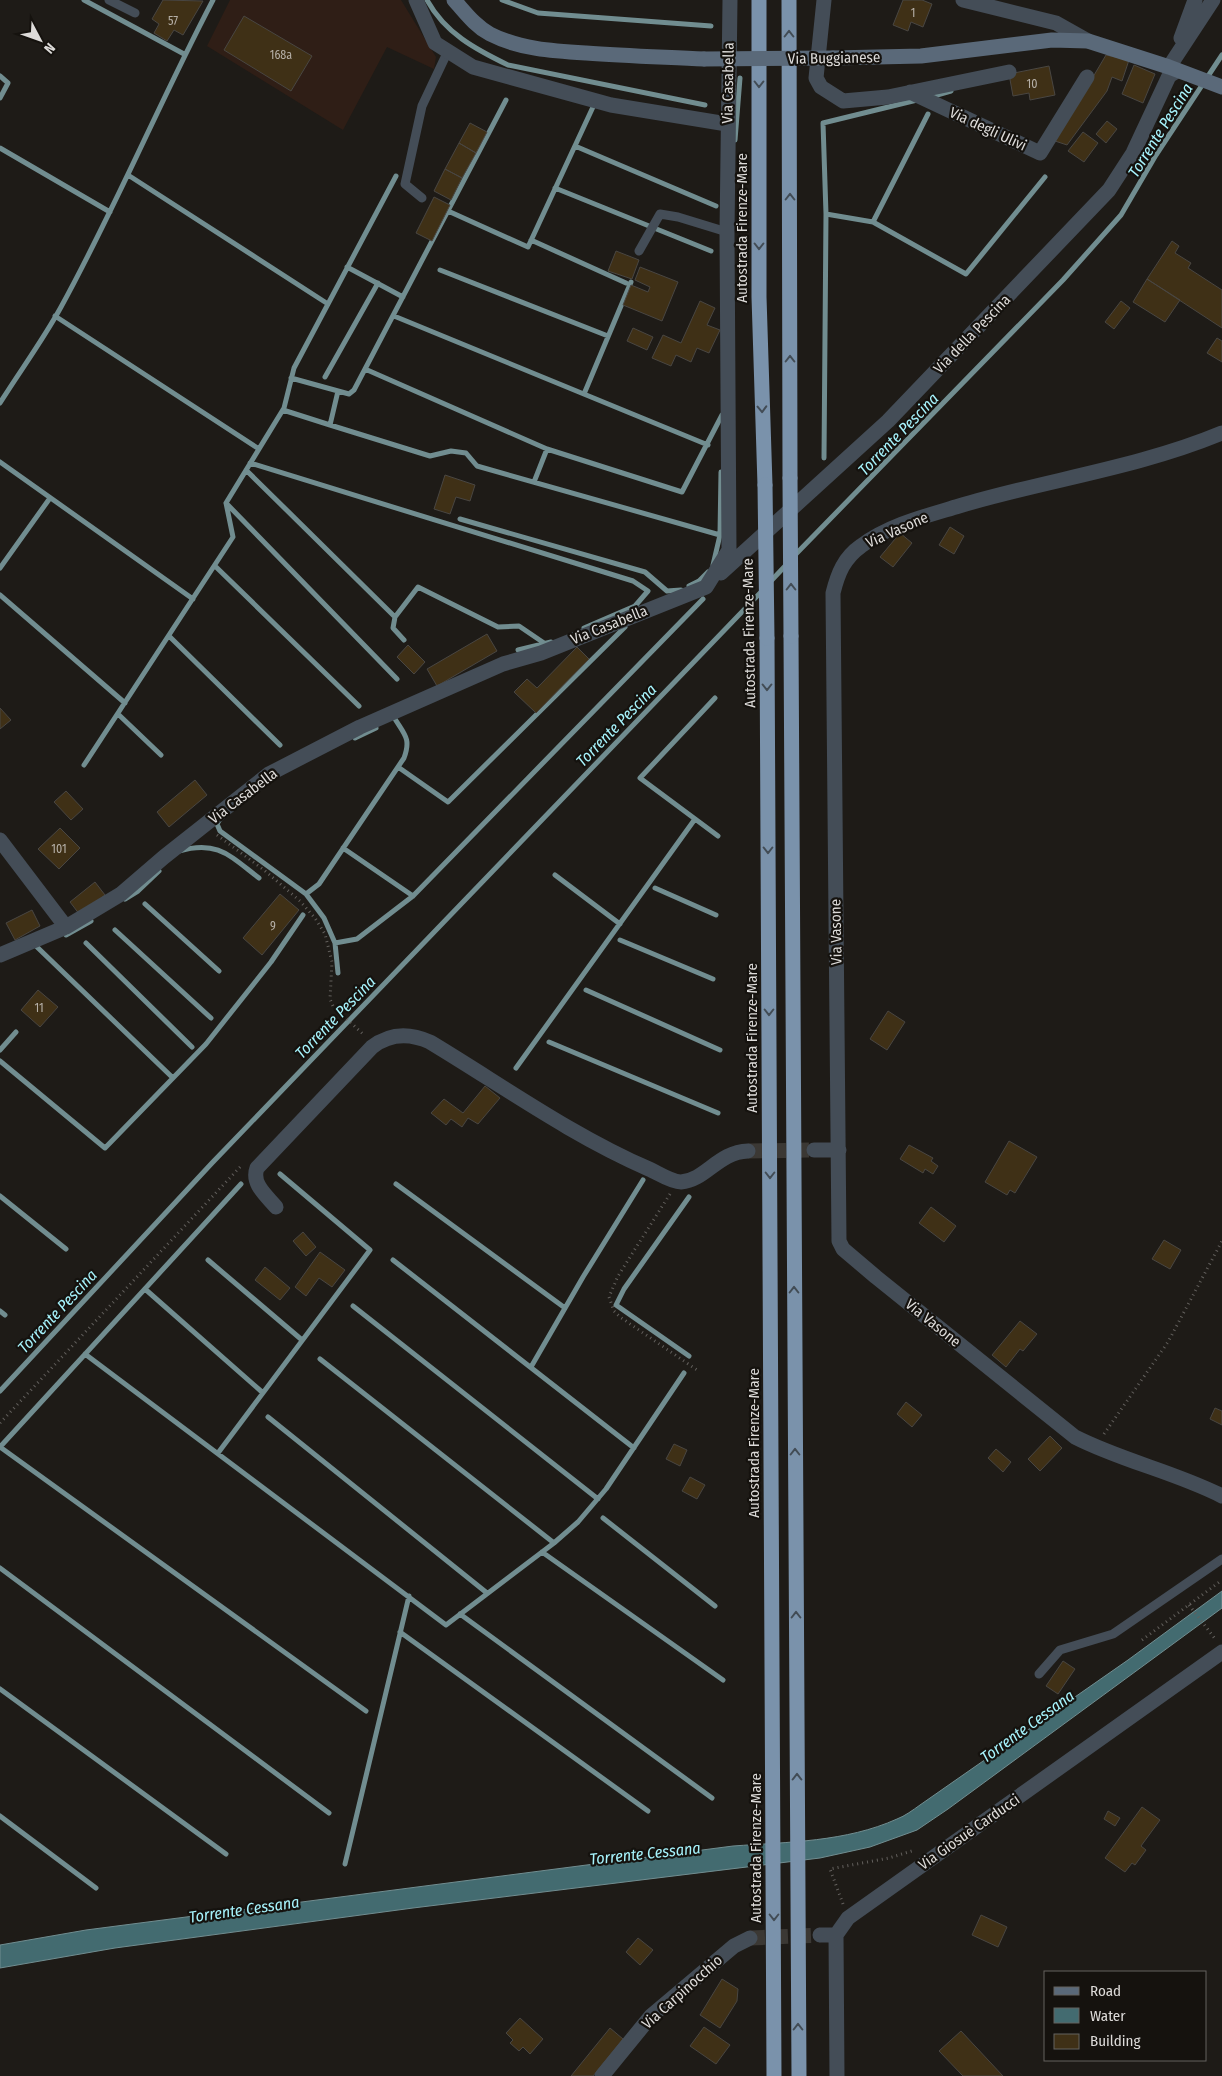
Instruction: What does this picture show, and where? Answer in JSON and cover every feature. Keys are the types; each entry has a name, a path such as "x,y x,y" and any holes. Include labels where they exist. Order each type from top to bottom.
{"highway":[{"name":"Autostrada Firenze-Mare","path":"759,0 759,297 765,485 767,638 774,2076"},
{"path":"789,0 798,2076"}],"main road":[{"name":"Via Buggianese","path":"454,0 472,20 489,33 518,45 582,53 704,59 921,56 1052,40 1088,41 1222,87"}],"street":[{"path":"416,0 436,43 473,67 611,105 727,124"},
{"name":"Via Casabella","path":"0,955 66,927 120,894 269,774 360,727 503,664 540,653 706,587 729,550 727,124 730,0"},
{"name":"Via degli Ulivi","path":"824,0 816,78 821,87 843,100 888,96 1009,72"},
{"path":"963,0 1056,23 1088,41"},
{"path":"1173,69 1177,50 1195,0"},
{"path":"1173,69 1214,0"},
{"name":"Via della Pescina","path":"706,587 888,420 1109,190 1133,153 1173,69"},
{"name":"Via degli Ulivi","path":"910,92 1040,153 1087,77"},
{"name":"Via Vasone","path":"1222,433 1145,459 978,500 914,519 873,538 850,556 842,566 832,593 839,1150 837,1227 839,1241 843,1249 1068,1432 1096,1447 1173,1475 1222,1496"},
{"path":"0,840 66,927"},
{"path":"276,1207 257,1183 258,1168 372,1048 383,1040 401,1035 411,1035 430,1042 577,1134 631,1162 678,1182 690,1180 736,1151 748,1150"},
{"path":"814,1150 839,1150"},
{"name":"Via Giosuè Carducci","path":"836,1935 848,1918 1220,1647"},
{"path":"820,1935 836,1935 837,2076"},
{"name":"Via Carpinocchio","path":"602,2076 651,2016 726,1952 750,1938"}],"lane":[{"path":"110,0 135,13"},
{"path":"422,198 405,184 422,106 448,51"},
{"path":"639,251 660,214 678,217 727,232"},
{"path":"1039,1674 1060,1650 1113,1634 1222,1559"}],"path":[{"path":"199,829 219,836 256,864 300,901 315,918 325,934 330,949 332,962 330,999 333,1006 363,1034"},
{"path":"0,1423 241,1166"},
{"path":"678,1182 618,1276 609,1297 614,1311 620,1317 697,1370"},
{"path":"1096,1447 1168,1342 1222,1241"},
{"path":"1142,1640 1222,1580"},
{"path":"1189,1605 1220,1647"}],"shaded area":[{"path":"230,0 401,0 436,57 434,69 387,47 343,130 207,46"}],"water":[{"path":"1222,1591 1222,1608 948,1809 917,1830 870,1847 820,1858 413,1908 115,1948 0,1968 0,1945 86,1930 733,1846 816,1840 878,1827 912,1811 1128,1660"}],"building":[{"path":"163,0 203,1 183,35 174,30 167,41 154,33 159,24 152,19"},
{"path":"903,0 922,0 932,4 923,27 911,22 908,31 893,25"},
{"path":"244,16 312,56 291,91 224,50"},
{"path":"1106,55 1129,60 1122,81 1112,77 1107,91 1067,145 1055,141"},
{"path":"1134,65 1155,74 1143,103 1122,94"},
{"path":"1049,66 1055,95 1030,100 1029,93 1013,96 1009,74"},
{"path":"1107,121 1117,129 1106,143 1096,134"},
{"path":"470,123 487,132 476,153 459,143"},
{"path":"1083,132 1098,143 1084,162 1068,151"},
{"path":"459,143 476,153 462,178 445,169"},
{"path":"445,169 462,178 451,200 434,191"},
{"path":"434,197 450,205 432,241 416,233"},
{"path":"1172,241 1179,246 1175,253 1191,263 1188,268 1222,290 1222,328 1147,279"},
{"path":"616,251 639,260 632,279 608,271"},
{"path":"640,267 678,282 662,321 623,305 631,285 648,292 650,287 635,280"},
{"path":"1147,279 1180,300 1165,322 1133,302"},
{"path":"700,301 715,308 707,325 720,330 709,353 697,348 691,362 676,355 671,366 652,358 663,335 681,343"},
{"path":"1121,301 1130,308 1114,329 1105,322"},
{"path":"633,328 653,337 647,350 627,341"},
{"path":"1217,338 1222,341 1222,362 1207,353"},
{"path":"445,475 475,485 470,501 456,497 450,514 434,509"},
{"path":"950,527 964,536 954,554 939,545"},
{"path":"900,533 912,543 893,567 880,557"},
{"path":"487,634 497,651 437,686 427,669"},
{"path":"408,645 425,662 414,674 397,657"},
{"path":"577,647 589,659 536,713 514,692 527,679 537,688"},
{"path":"0,708 11,720 0,729"},
{"path":"195,780 207,795 169,827 157,812"},
{"path":"66,791 83,809 71,820 54,802"},
{"path":"60,828 80,848 59,869 38,849"},
{"path":"95,882 105,895 80,915 70,902"},
{"path":"280,894 299,910 262,955 243,938"},
{"path":"32,910 40,926 15,940 6,923"},
{"path":"38,990 58,1007 40,1027 21,1010"},
{"path":"888,1011 905,1022 887,1050 870,1039"},
{"path":"485,1086 500,1098 478,1124 468,1118 462,1127 451,1119 446,1125 431,1113 444,1099 463,1113"},
{"path":"1009,1141 1037,1157 1015,1193 1010,1190 1007,1195 985,1182"},
{"path":"909,1145 933,1158 931,1161 938,1166 933,1174 925,1169 923,1173 900,1159"},
{"path":"931,1207 956,1226 944,1242 919,1223"},
{"path":"303,1232 316,1247 306,1256 293,1241"},
{"path":"1164,1240 1181,1250 1170,1269 1152,1259"},
{"path":"320,1252 345,1270 332,1287 319,1278 306,1296 295,1287"},
{"path":"265,1267 290,1288 280,1300 255,1280"},
{"path":"1020,1321 1037,1334 1023,1351 1020,1349 1006,1367 992,1355"},
{"path":"906,1402 922,1415 912,1427 897,1414"},
{"path":"1215,1408 1222,1411 1222,1425 1210,1419"},
{"path":"1050,1436 1062,1448 1040,1471 1028,1459"},
{"path":"674,1444 687,1450 680,1466 666,1459"},
{"path":"996,1449 1011,1462 1003,1472 988,1458"},
{"path":"690,1477 705,1485 697,1499 682,1491"},
{"path":"1063,1661 1075,1669 1058,1694 1046,1686"},
{"path":"1142,1807 1160,1820 1141,1846 1146,1850 1135,1865 1132,1863 1125,1872 1105,1858"},
{"path":"1108,1811 1120,1818 1115,1826 1104,1819"},
{"path":"981,1915 1007,1927 998,1947 972,1935"},
{"path":"638,1938 653,1950 640,1965 626,1952"},
{"path":"722,1979 738,1989 737,2001 720,2028 700,2015"},
{"path":"520,2018 543,2039 530,2054 523,2047 519,2051 510,2043 513,2040 506,2033"},
{"path":"704,2027 730,2045 716,2064 690,2046"},
{"path":"610,2028 623,2039 593,2076 571,2076"},
{"path":"961,2031 1003,2076 963,2076 939,2051"}],"waterway":[{"path":"84,0 184,54"},
{"path":"0,403 61,307 213,0"},
{"path":"427,0 434,12 452,31 484,53 508,65 705,105"},
{"path":"502,0 538,13 711,26"},
{"name":"Torrente Pescina","path":"794,556 1063,280 1121,215 1156,155 1222,55"},
{"path":"0,76 8,83 0,98"},
{"path":"735,140 740,78"},
{"path":"930,97 951,91"},
{"path":"291,378 349,394 354,390 506,100"},
{"path":"824,458 826,214 823,123 917,100"},
{"path":"448,211 528,247 593,107"},
{"path":"873,222 928,114"},
{"path":"575,146 716,206"},
{"path":"0,148 110,212"},
{"path":"128,175 328,304"},
{"path":"84,765 233,537 226,503 284,408 294,368 396,176"},
{"path":"826,214 873,222 966,274 1045,177"},
{"path":"555,188 711,251"},
{"path":"531,240 626,283"},
{"path":"347,267 403,297"},
{"path":"440,270 608,336"},
{"path":"584,394 631,282"},
{"path":"325,377 378,283"},
{"path":"55,316 259,449"},
{"path":"394,316 708,445"},
{"path":"365,369 547,449 682,492 722,415"},
{"path":"283,410 330,425 338,391"},
{"path":"330,425 430,456 451,451 466,453 477,466 720,535"},
{"path":"534,482 547,449"},
{"path":"0,462 193,599"},
{"path":"250,463 633,581 648,591 635,606 584,628"},
{"path":"246,470 395,617"},
{"path":"713,565 720,535 721,472"},
{"path":"0,568 50,498"},
{"path":"226,503 397,679"},
{"path":"460,519 645,572 667,591 681,590"},
{"name":"Torrente Pescina","path":"770,582 787,564"},
{"path":"215,566 359,706"},
{"path":"689,586 699,581 708,572"},
{"path":"404,640 393,628 395,617 418,587 498,627 519,626 544,643"},
{"name":"Torrente Pescina","path":"0,1391 212,1163 763,590"},
{"path":"0,595 125,703"},
{"path":"335,943 357,939 413,896 703,599"},
{"path":"398,767 448,802 625,627"},
{"path":"169,636 280,745"},
{"path":"518,650 551,642"},
{"path":"715,698 640,778 718,836"},
{"path":"118,714 161,755"},
{"path":"306,894 319,884 404,758 407,746 406,737 395,719"},
{"path":"355,738 376,728"},
{"path":"220,819 217,824 220,831 306,894 324,918 335,943 338,973"},
{"path":"516,1068 695,819"},
{"path":"179,851 204,847 223,852 259,878"},
{"path":"343,848 413,896"},
{"path":"125,899 138,891 159,871"},
{"path":"555,875 620,924"},
{"path":"655,888 716,915"},
{"path":"145,904 219,971"},
{"path":"0,1061 105,1148 206,1044 271,962 303,915"},
{"path":"66,935 91,921"},
{"path":"115,930 211,1018"},
{"path":"620,940 713,979"},
{"path":"86,943 192,1047"},
{"path":"37,947 173,1078"},
{"path":"586,990 720,1050"},
{"path":"0,1050 16,1032"},
{"path":"549,1042 718,1113"},
{"path":"218,1453 370,1250 280,1174"},
{"path":"531,1367 583,1277 643,1180"},
{"path":"0,1447 241,1184"},
{"path":"396,1184 565,1308"},
{"path":"0,1196 66,1249"},
{"path":"689,1197 624,1289 616,1305 689,1356"},
{"path":"208,1260 302,1340"},
{"path":"393,1260 634,1448"},
{"path":"145,1289 262,1392"},
{"path":"353,1306 598,1499"},
{"path":"0,1311 5,1315"},
{"path":"85,1354 446,1625 554,1543 578,1522 606,1489 684,1373"},
{"path":"320,1359 554,1543"},
{"path":"268,1417 487,1593"},
{"path":"0,1447 366,1711"},
{"path":"603,1518 715,1606"},
{"path":"542,1552 723,1680"},
{"path":"0,1568 329,1813"},
{"path":"345,1864 409,1596"},
{"path":"460,1614 712,1798"},
{"path":"400,1632 648,1811"},
{"path":"0,1689 226,1854"},
{"path":"0,1816 96,1888"}],"tunnel":[{"path":"748,1151 814,1150"},
{"path":"750,1938 820,1935"}],"water label":[{"name":"Torrente Cessana","path":"1027,1726"},
{"name":"Torrente Cessana","path":"645,1853"},
{"name":"Torrente Cessana","path":"244,1909"}]}
